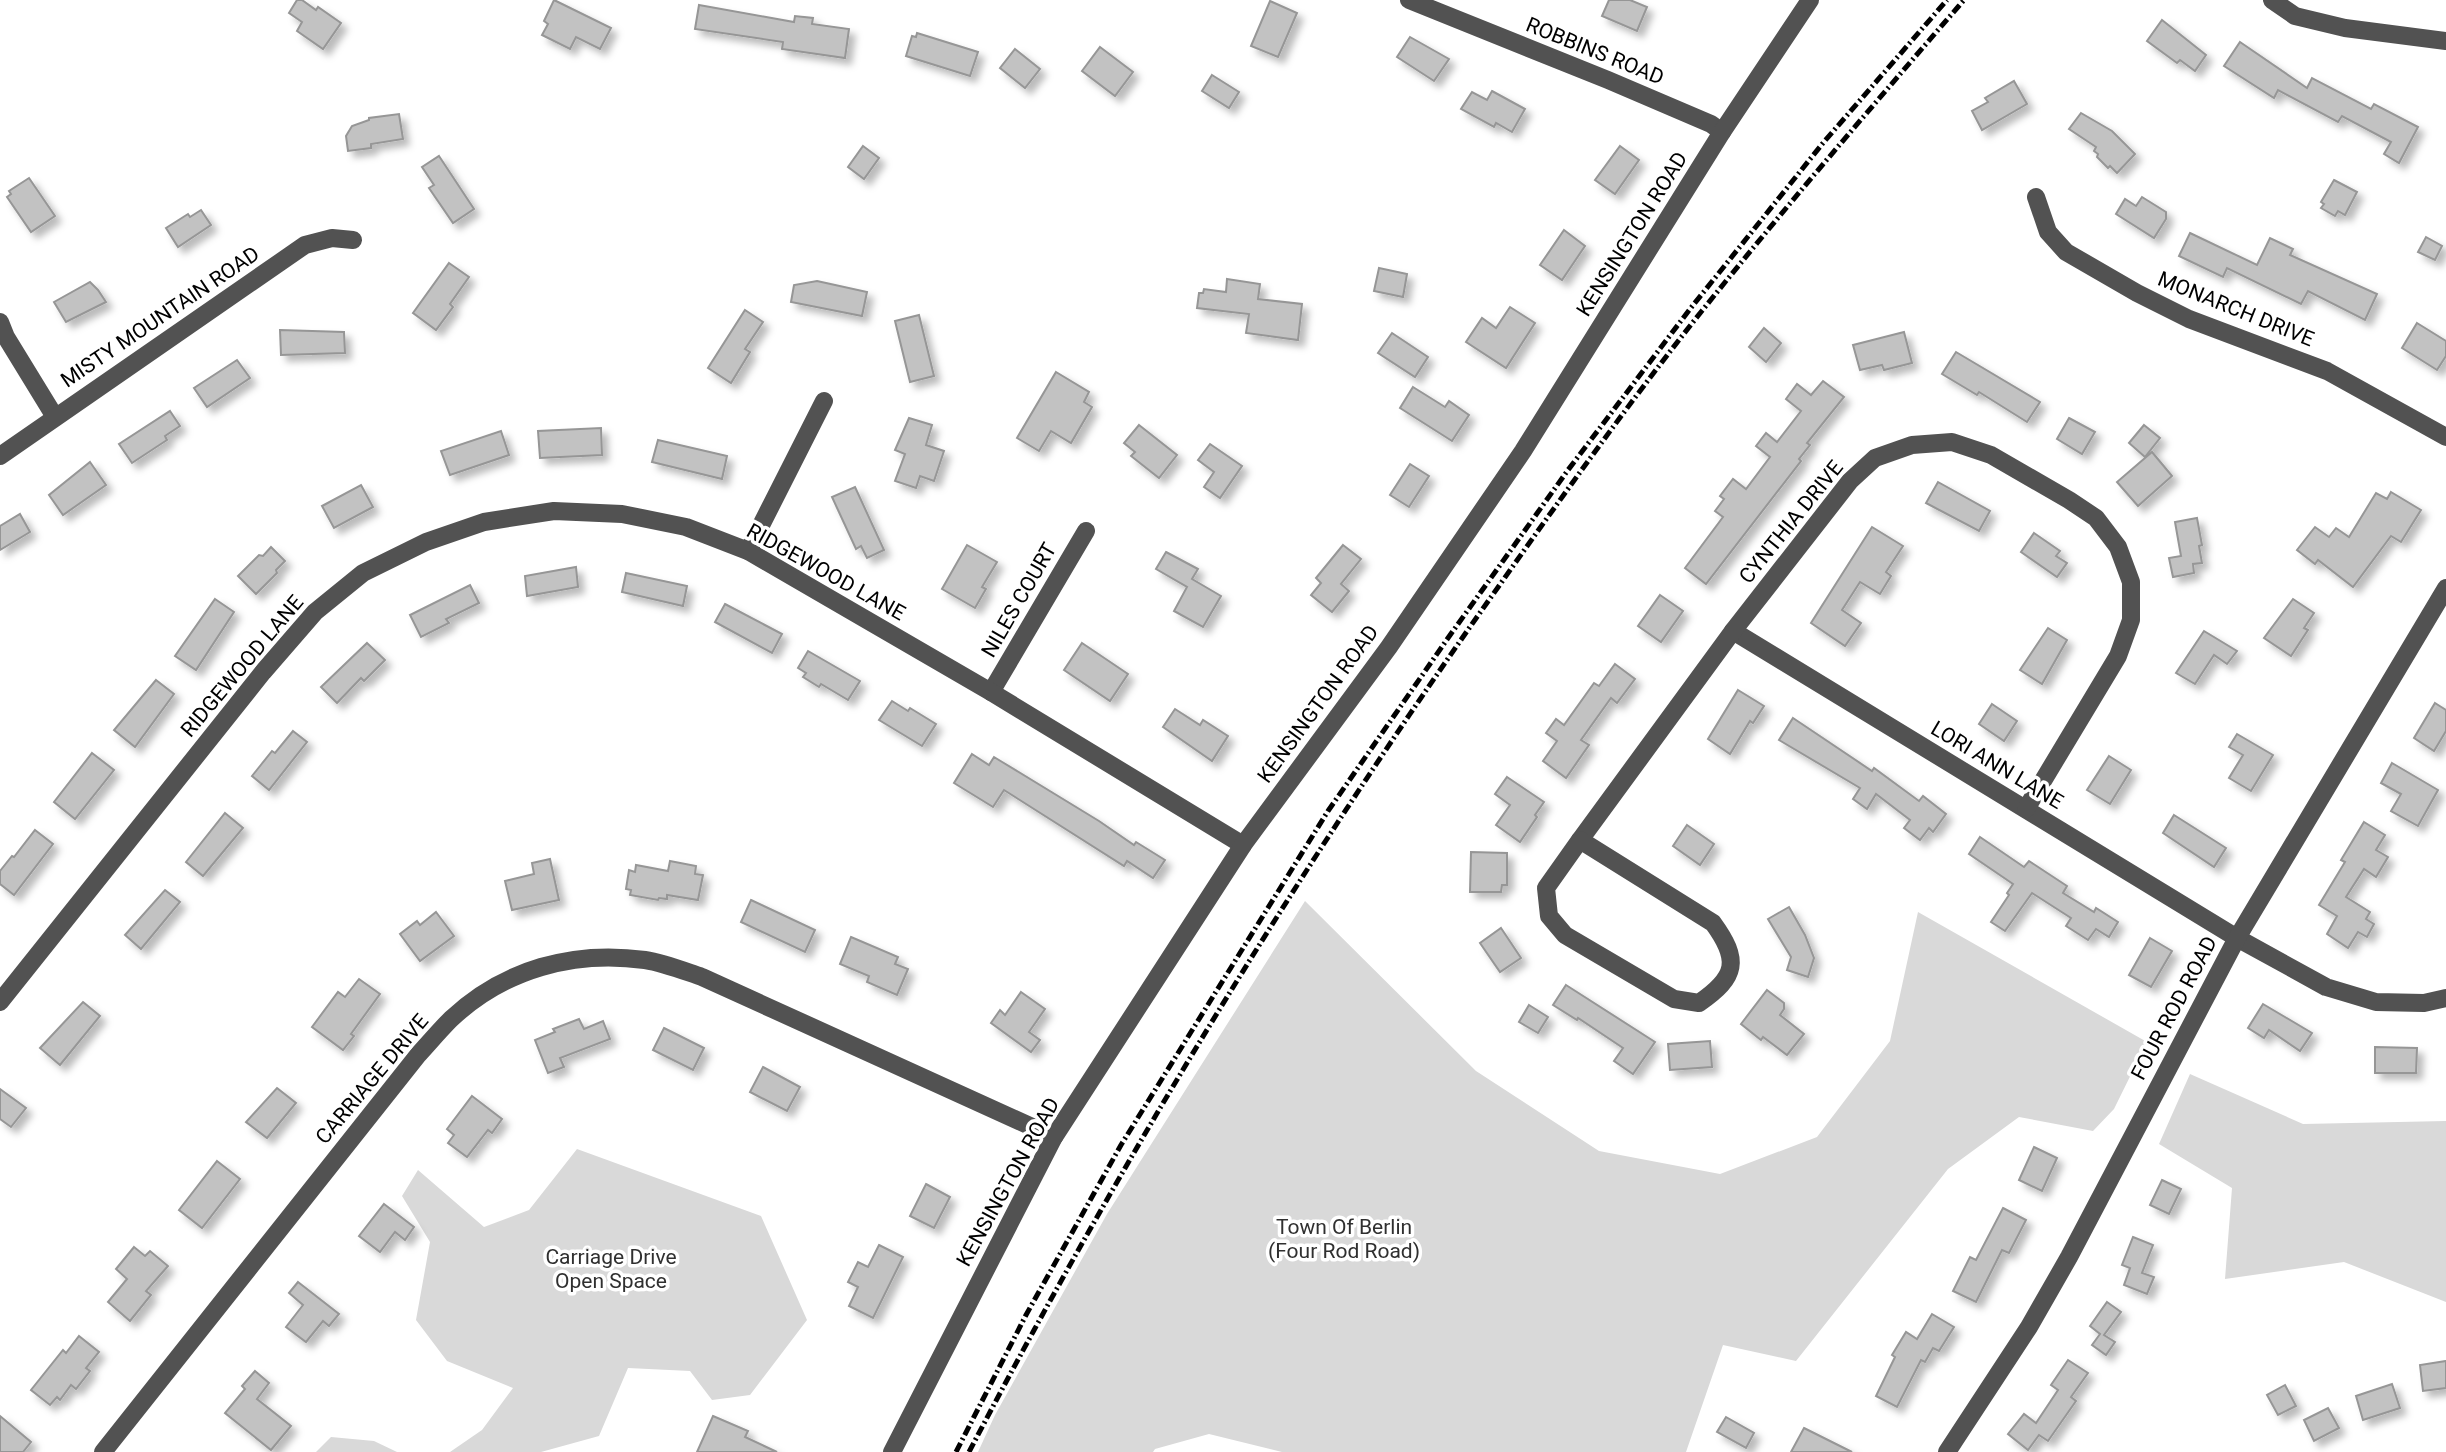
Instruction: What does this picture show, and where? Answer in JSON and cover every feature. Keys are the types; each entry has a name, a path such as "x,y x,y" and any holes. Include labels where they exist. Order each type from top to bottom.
{"street":[{"name":"ROBBINS ROAD","path":"1409,0 1608,80 1711,124 1722,132"},
{"name":"KENSINGTON ROAD","path":"892,1452 1054,1138 1243,845 1389,647 1523,451 1722,132 1810,0"},
{"path":"2272,0 2295,16 2345,28 2446,41"},
{"name":"MONARCH DRIVE","path":"2036,197 2048,232 2066,252 2137,293 2189,318 2327,371 2446,437"},
{"name":"MISTY MOUNTAIN ROAD","path":"0,456 305,245 332,238 354,240"},
{"path":"0,322 6,337 55,417"},
{"path":"748,551 824,401"},
{"name":"CYNTHIA DRIVE","path":"1580,840 1713,923 1728,944 1732,967 1718,990 1699,1003 1674,999 1565,935 1549,916 1546,888 1580,840 1733,631 1850,481 1875,458 1912,445 1952,442 1991,456 2096,518 2118,547 2131,582 2131,620 2118,656 2025,808"},
{"name":"RIDGEWOOD LANE","path":"0,1002 262,671 315,612 363,573 426,542 484,522 554,511 622,514 686,527 748,551 991,692 1243,845"},
{"name":"NILES COURT","path":"991,692 1086,531"},
{"name":"FOUR ROD ROAD","path":"1947,1452 2029,1327 2070,1257 2237,938 2446,588"},
{"name":"LORI ANN LANE","path":"1733,631 2237,938 2326,987 2376,1002 2424,1003 2446,998"},
{"name":"CARRIAGE DRIVE","path":"103,1452 418,1055 453,1017 501,982 546,964 597,957 647,960 702,977 1054,1138"}],"green space":[{"name":"Town Of Berlin (Four Rod Road)","path":"1305,901 1476,1071 1599,1151 1720,1174 1817,1137 1890,1041 1918,912 2147,1042 2114,1109 2093,1131 2019,1117 1948,1169 1796,1361 1723,1345 1686,1452 1282,1452 1209,1434 1155,1449 1153,1452 978,1452 995,1415 1107,1214"},
{"path":"2190,1074 2303,1124 2446,1121 2446,1302 2344,1262 2225,1279 2232,1188 2159,1144"},
{"name":"Carriage Drive Open Space","path":"577,1149 761,1216 807,1320 750,1395 712,1400 690,1371 628,1368 599,1436 541,1452 450,1452 482,1430 513,1388 447,1361 416,1320 430,1242 402,1196 418,1170 484,1227 529,1210"},
{"path":"331,1437 374,1441 397,1452 316,1452"}],"building":[{"path":"297,0 302,0 316,10 318,7 341,23 323,49 297,31 302,22 289,13"},
{"path":"554,0 611,28 600,49 576,37 570,49 542,35 548,24 544,21"},
{"path":"1609,0 1630,0 1647,7 1637,31 1602,16"},
{"path":"1270,1 1297,13 1278,57 1251,46"},
{"path":"699,5 794,22 795,16 813,18 812,24 849,29 845,58 782,49 783,42 695,29"},
{"path":"2162,20 2206,55 2195,71 2180,60 2177,63 2147,41"},
{"path":"917,33 978,52 970,76 906,56 912,36 916,37"},
{"path":"1410,37 1449,59 1434,81 1397,57"},
{"path":"2240,42 2307,88 2312,78 2371,109 2374,104 2418,127 2399,163 2384,154 2391,142 2342,116 2338,122 2278,90 2274,98 2224,66"},
{"path":"1100,47 1133,72 1115,96 1082,71"},
{"path":"1015,49 1040,69 1025,88 1000,68"},
{"path":"1212,75 1239,92 1229,108 1202,91"},
{"path":"2014,81 2027,104 1982,130 1972,111 1988,102 1985,98"},
{"path":"1492,91 1525,109 1512,132 1496,123 1494,127 1461,109 1472,92 1487,100"},
{"path":"2081,113 2112,131 2135,154 2117,173 2097,157 2098,154 2094,151 2096,147 2069,129"},
{"path":"399,114 403,139 348,151 346,136 352,126 369,118"},
{"path":"863,146 879,158 864,179 848,167"},
{"path":"1620,146 1639,160 1615,194 1595,180"},
{"path":"439,156 474,209 453,223 429,188 434,185 422,167"},
{"path":"29,178 55,216 31,232 7,197 11,194 9,191"},
{"path":"2334,180 2357,192 2345,215 2338,211 2335,216 2321,208 2324,204 2321,202"},
{"path":"2142,197 2166,212 2166,219 2154,238 2116,214 2125,199 2136,206"},
{"path":"201,210 211,225 178,247 166,228 188,214 190,217"},
{"path":"1564,230 1585,246 1562,280 1540,265"},
{"path":"2190,233 2257,265 2270,238 2293,249 2290,255 2377,294 2365,320 2308,291 2301,304 2227,268 2223,277 2179,256"},
{"path":"2426,237 2442,246 2435,260 2418,252"},
{"path":"449,263 469,277 450,304 453,307 436,330 413,313"},
{"path":"1379,268 1407,274 1403,297 1374,291"},
{"path":"1227,279 1260,284 1258,299 1302,304 1298,340 1246,333 1249,314 1197,308 1199,293 1203,293 1204,289 1226,292"},
{"path":"817,281 867,292 862,316 791,302 794,285"},
{"path":"90,282 106,302 66,322 54,302"},
{"path":"1510,307 1535,323 1506,368 1466,342 1482,318 1496,328"},
{"path":"745,310 763,322 745,349 750,352 731,383 708,368"},
{"path":"919,315 934,376 910,382 895,321"},
{"path":"2417,323 2446,341 2446,356 2437,370 2402,348"},
{"path":"1764,328 1781,343 1766,362 1749,347"},
{"path":"280,330 344,332 345,353 281,355"},
{"path":"1904,332 1912,363 1884,370 1882,365 1860,370 1853,345"},
{"path":"1392,333 1428,357 1415,377 1378,353"},
{"path":"1956,352 2040,402 2027,422 1979,392 1977,395 1942,374"},
{"path":"237,360 250,378 207,407 194,388"},
{"path":"1056,372 1089,392 1084,402 1092,407 1071,443 1051,431 1039,451 1017,438"},
{"path":"1823,381 1844,397 1807,443 1810,445 1799,459 1801,461 1706,584 1685,568 1723,517 1715,511 1724,499 1720,496 1733,479 1746,489 1770,457 1756,446 1766,433 1777,442 1801,411 1786,399 1797,384 1811,395"},
{"path":"1413,387 1445,407 1449,401 1469,415 1452,441 1400,408"},
{"path":"170,411 180,426 165,436 167,440 132,463 119,444"},
{"path":"909,418 932,425 926,445 944,451 934,481 920,476 916,488 895,481 905,454 895,450"},
{"path":"2069,418 2095,432 2082,454 2057,439"},
{"path":"1139,425 1177,455 1159,478 1131,456 1135,452 1124,443"},
{"path":"2144,425 2160,438 2145,457 2129,443"},
{"path":"601,428 602,455 540,458 538,431"},
{"path":"501,431 509,455 450,475 441,451"},
{"path":"658,440 727,456 722,479 652,462"},
{"path":"1210,444 1242,466 1220,498 1204,487 1214,472 1198,460"},
{"path":"2152,452 2172,476 2138,506 2117,482"},
{"path":"90,462 106,485 63,515 49,495"},
{"path":"1410,464 1429,476 1409,507 1390,495"},
{"path":"1938,482 1990,511 1979,531 1926,503"},
{"path":"361,485 373,507 334,528 322,506"},
{"path":"855,487 884,550 867,558 861,546 856,549 832,497"},
{"path":"2391,492 2421,510 2401,542 2391,536 2353,587 2318,560 2315,564 2297,550 2315,527 2329,537 2336,528 2349,537 2376,493 2387,499"},
{"path":"20,514 30,532 0,550 0,526"},
{"path":"2197,518 2202,563 2193,564 2194,573 2173,577 2169,558 2181,556 2175,522"},
{"path":"1872,527 1903,546 1886,572 1891,576 1880,594 1860,582 1842,610 1861,623 1845,646 1811,623"},
{"path":"2034,533 2060,551 2056,556 2067,563 2057,577 2021,552"},
{"path":"967,545 997,562 982,587 986,589 975,608 942,589"},
{"path":"1343,545 1361,559 1341,584 1349,591 1332,612 1311,595 1321,583 1316,578"},
{"path":"271,547 285,561 256,594 238,576"},
{"path":"1166,552 1198,569 1192,579 1221,596 1203,627 1174,611 1187,587 1156,569"},
{"path":"576,567 578,587 527,596 525,576"},
{"path":"626,573 687,586 683,606 622,592"},
{"path":"470,585 479,603 446,619 449,623 421,637 410,615"},
{"path":"1660,595 1683,611 1661,642 1638,626"},
{"path":"215,599 234,612 196,670 175,656"},
{"path":"2293,599 2314,613 2304,628 2308,630 2291,656 2264,638"},
{"path":"725,604 782,634 772,653 715,622"},
{"path":"2048,628 2067,640 2042,684 2020,670"},
{"path":"2204,631 2237,651 2227,664 2214,655 2195,684 2176,673"},
{"path":"367,643 385,660 364,681 361,678 337,703 321,687"},
{"path":"1082,643 1128,674 1110,701 1064,670"},
{"path":"808,651 860,681 848,700 803,677 806,673 798,668"},
{"path":"1615,664 1635,679 1617,703 1611,698 1581,740 1589,745 1566,778 1543,761 1557,741 1546,733 1556,719 1564,725 1594,683 1599,686"},
{"path":"156,680 174,694 135,747 114,730"},
{"path":"1738,690 1764,706 1753,723 1750,721 1730,754 1708,739"},
{"path":"892,701 908,711 910,708 936,724 922,746 879,720"},
{"path":"2435,703 2446,710 2446,731 2434,751 2414,738"},
{"path":"1992,704 2017,721 2004,741 1979,724"},
{"path":"1175,709 1200,725 1203,720 1228,736 1212,761 1163,727"},
{"path":"1793,718 1872,771 1874,768 1919,801 1923,796 1946,814 1933,832 1929,828 1920,840 1904,828 1910,820 1876,794 1867,809 1853,799 1860,788 1779,740"},
{"path":"293,731 307,742 269,790 252,776"},
{"path":"2237,734 2273,755 2251,791 2229,778 2243,755 2229,747"},
{"path":"92,753 114,770 75,819 54,802"},
{"path":"972,754 989,765 994,757 1134,845 1136,842 1165,860 1153,878 1127,861 1124,866 1004,790 993,807 954,783"},
{"path":"2109,756 2131,770 2110,804 2087,790"},
{"path":"2392,763 2438,790 2418,826 2391,811 2401,794 2381,783"},
{"path":"1507,777 1544,802 1520,842 1496,825 1510,805 1495,794"},
{"path":"225,813 243,828 203,876 186,862"},
{"path":"2174,815 2226,848 2214,867 2163,833"},
{"path":"2364,822 2385,835 2376,850 2388,857 2376,877 2364,869 2346,897 2370,912 2366,919 2374,924 2367,937 2358,932 2348,948 2327,934 2337,916 2319,905 2345,862 2341,860"},
{"path":"1687,825 1714,844 1700,865 1673,846"},
{"path":"35,830 53,844 14,895 0,884 0,871"},
{"path":"1980,837 2024,867 2029,861 2067,886 2063,893 2094,912 2096,908 2118,922 2109,937 2096,929 2088,940 2066,926 2071,918 2032,893 2005,931 1991,922 2013,884 1969,854"},
{"path":"1471,852 1507,853 1507,885 1502,885 1501,892 1470,892"},
{"path":"550,859 559,900 512,910 505,881 534,874 532,863"},
{"path":"670,861 696,866 695,874 703,875 698,900 667,895 667,899 658,900 630,895 631,890 626,889 629,870 635,872 636,865 668,871"},
{"path":"165,890 180,902 141,949 125,935"},
{"path":"751,900 815,930 805,952 741,922"},
{"path":"1789,907 1814,958 1808,977 1787,970 1791,957 1768,919"},
{"path":"436,912 454,936 420,961 400,934 417,921 420,925"},
{"path":"1501,928 1521,958 1500,972 1480,943"},
{"path":"851,937 898,957 895,964 908,969 897,995 867,982 869,976 840,964"},
{"path":"2150,938 2172,951 2151,987 2129,975"},
{"path":"359,979 380,994 351,1034 354,1036 343,1050 312,1027 338,992 345,997"},
{"path":"1566,985 1655,1042 1633,1074 1614,1061 1623,1048 1553,1005"},
{"path":"1767,990 1784,1003 1780,1015 1804,1034 1787,1055 1741,1024"},
{"path":"1021,992 1045,1009 1029,1032 1040,1040 1031,1052 991,1023 1000,1010 1005,1015"},
{"path":"83,1002 100,1016 60,1065 40,1048"},
{"path":"2263,1004 2312,1033 2300,1051 2269,1030 2264,1038 2248,1028"},
{"path":"1529,1005 1548,1017 1538,1033 1519,1022"},
{"path":"579,1019 584,1029 603,1021 610,1039 560,1058 564,1067 548,1073 535,1040 555,1032 553,1029"},
{"path":"664,1028 704,1048 693,1070 653,1050"},
{"path":"1710,1041 1712,1067 1670,1070 1668,1044"},
{"path":"2375,1047 2417,1048 2416,1073 2375,1073"},
{"path":"763,1067 800,1087 787,1111 750,1092"},
{"path":"277,1088 296,1103 267,1138 246,1122"},
{"path":"0,1089 26,1108 11,1127 0,1119"},
{"path":"472,1096 502,1119 492,1133 488,1130 467,1157 448,1143 454,1135 447,1129"},
{"path":"2034,1147 2057,1158 2042,1191 2019,1180"},
{"path":"217,1161 240,1179 202,1228 179,1210"},
{"path":"2162,1180 2181,1189 2169,1214 2150,1205"},
{"path":"926,1184 950,1197 934,1228 910,1216"},
{"path":"384,1204 414,1227 405,1240 395,1232 380,1252 359,1236"},
{"path":"2003,1208 2026,1220 2009,1253 2002,1250 1976,1302 1953,1291 1970,1257 1976,1260"},
{"path":"2133,1237 2153,1245 2142,1273 2154,1277 2147,1294 2124,1285 2130,1268 2122,1265"},
{"path":"879,1245 903,1257 873,1318 849,1306 858,1287 848,1282 858,1262 868,1267"},
{"path":"134,1247 145,1256 150,1251 168,1266 146,1291 151,1295 130,1321 108,1302 127,1279 116,1269"},
{"path":"298,1282 339,1314 329,1326 323,1321 306,1342 286,1327 303,1305 289,1293"},
{"path":"2107,1302 2121,1312 2104,1335 2115,1342 2106,1355 2092,1345 2100,1334 2090,1326"},
{"path":"1932,1314 1954,1327 1939,1351 1933,1348 1925,1362 1921,1360 1897,1407 1876,1396 1895,1357 1892,1355 1906,1332 1917,1339"},
{"path":"79,1336 99,1352 86,1368 90,1371 76,1389 71,1385 60,1400 57,1397 50,1405 31,1390 63,1350 66,1353"},
{"path":"2068,1360 2088,1373 2071,1397 2076,1401 2048,1441 2039,1435 2028,1450 2008,1434 2024,1414 2036,1423 2058,1390 2051,1385"},
{"path":"2446,1361 2446,1388 2423,1391 2420,1365"},
{"path":"255,1371 269,1383 257,1399 291,1426 271,1450 225,1413 245,1389 242,1386"},
{"path":"2392,1384 2400,1408 2363,1420 2356,1396"},
{"path":"2285,1385 2296,1406 2278,1415 2267,1395"},
{"path":"2328,1408 2339,1428 2314,1441 2304,1420"},
{"path":"0,1416 31,1442 23,1452 0,1452"},
{"path":"713,1416 748,1431 745,1437 777,1452 697,1452"},
{"path":"1726,1417 1754,1433 1746,1448 1717,1432"},
{"path":"1804,1428 1852,1452 1791,1452"}],"railway":[{"path":"956,1452 1026,1315 1121,1145 1328,811 1568,470 1690,309 1823,143 1947,0"},
{"path":"969,1452 1091,1228 1220,1008 1287,900 1428,688 1574,480 1675,345 1798,194 1964,0"}]}
